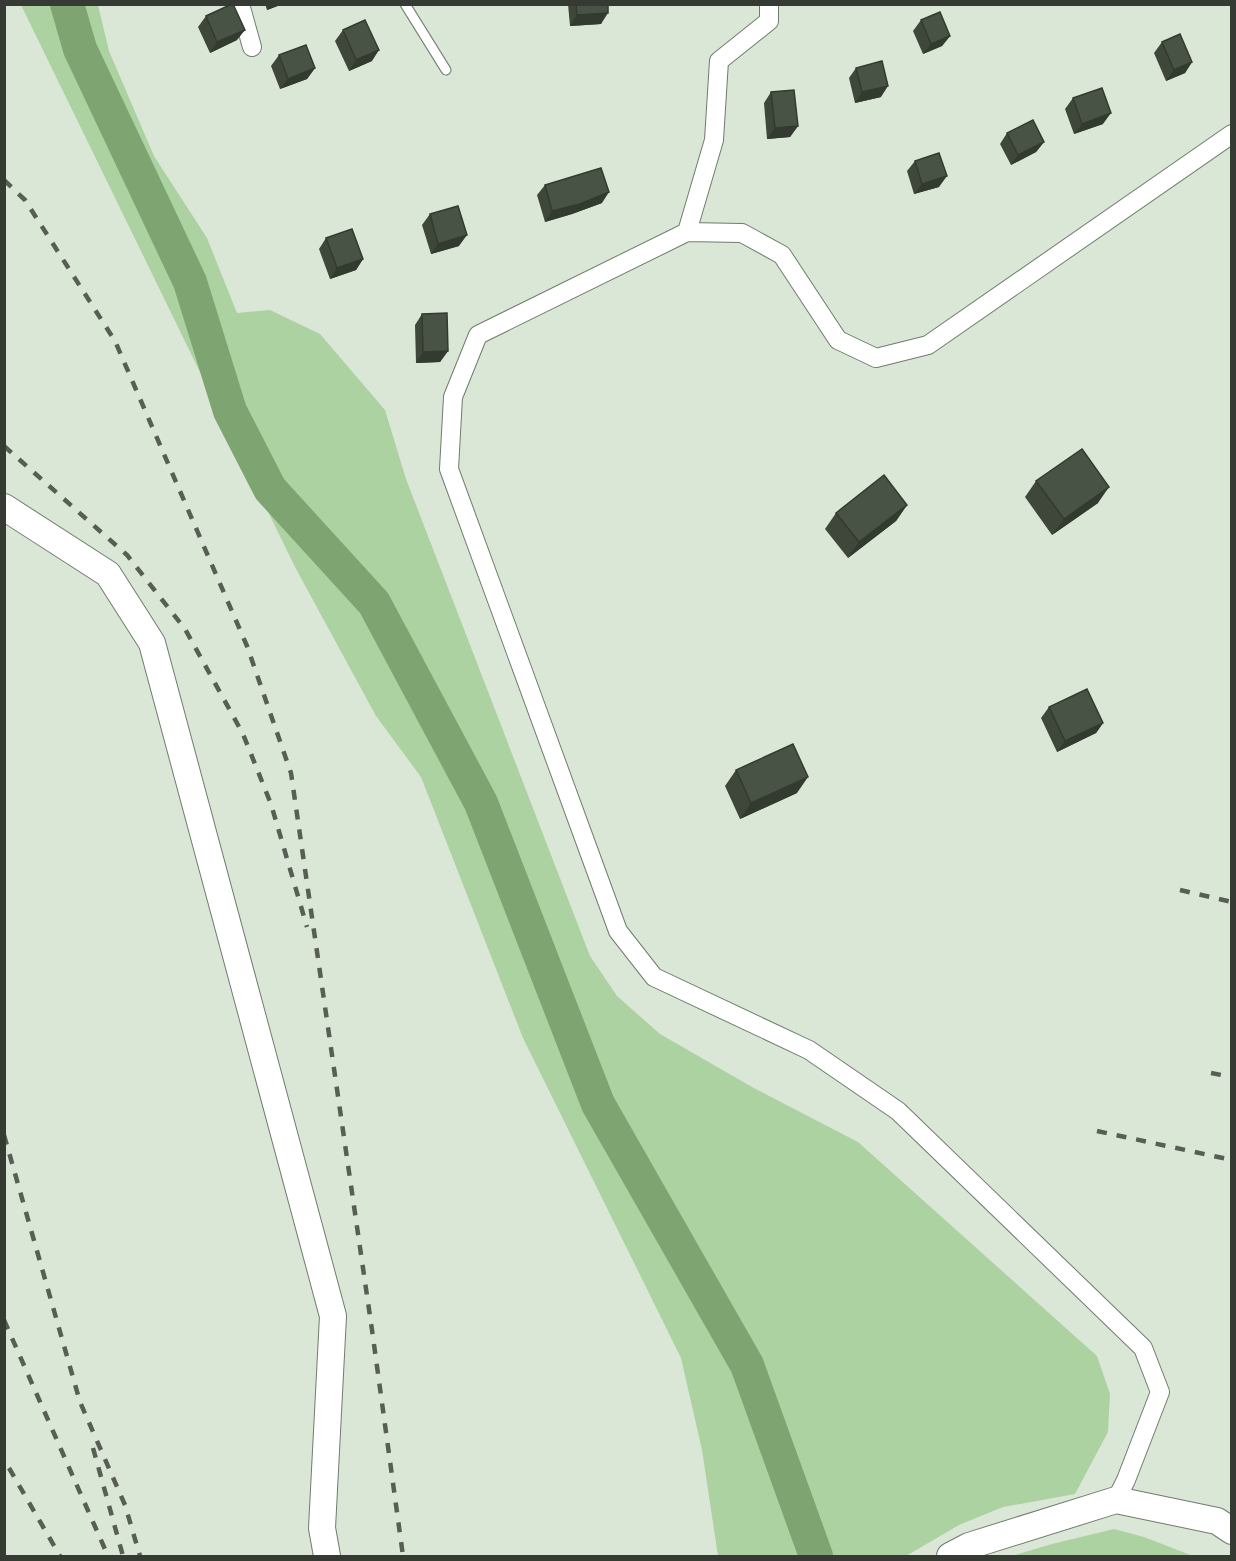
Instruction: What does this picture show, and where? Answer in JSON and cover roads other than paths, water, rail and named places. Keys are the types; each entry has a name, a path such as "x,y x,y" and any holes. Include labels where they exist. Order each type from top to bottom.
{"street":[{"path":"240,4 252,47"},
{"path":"687,231 714,140 719,61 769,21 769,4"},
{"path":"1116,1500 1160,1392 1143,1348 898,1111 810,1050 654,976 618,931 449,469 453,397 478,335 687,231 742,233 782,255 838,340 876,358 928,345 1232,134"},
{"path":"4,507 108,574 152,643 333,1316 322,1528 327,1557"},
{"path":"950,1557 969,1546 1116,1500 1217,1521 1232,1531"}],"lane":[{"path":"405,4 446,70"}],"waterway":[{"path":"67,4 80,49 190,282 230,411 270,489 374,603 481,803 598,1104 747,1365 816,1556"}],"railway":[{"path":"4,180 25,200 115,341 247,646 291,773 403,1556"},
{"path":"4,446 127,555 185,629 243,734 271,804 307,927"},
{"path":"1180,890 1232,902"},
{"path":"1211,1073 1232,1077"},
{"path":"1097,1131 1232,1160"},
{"path":"4,1135 80,1402 125,1505 140,1556"},
{"path":"4,1320 108,1556"},
{"path":"93,1448 123,1556"},
{"path":"9,1468 60,1556"}]}
